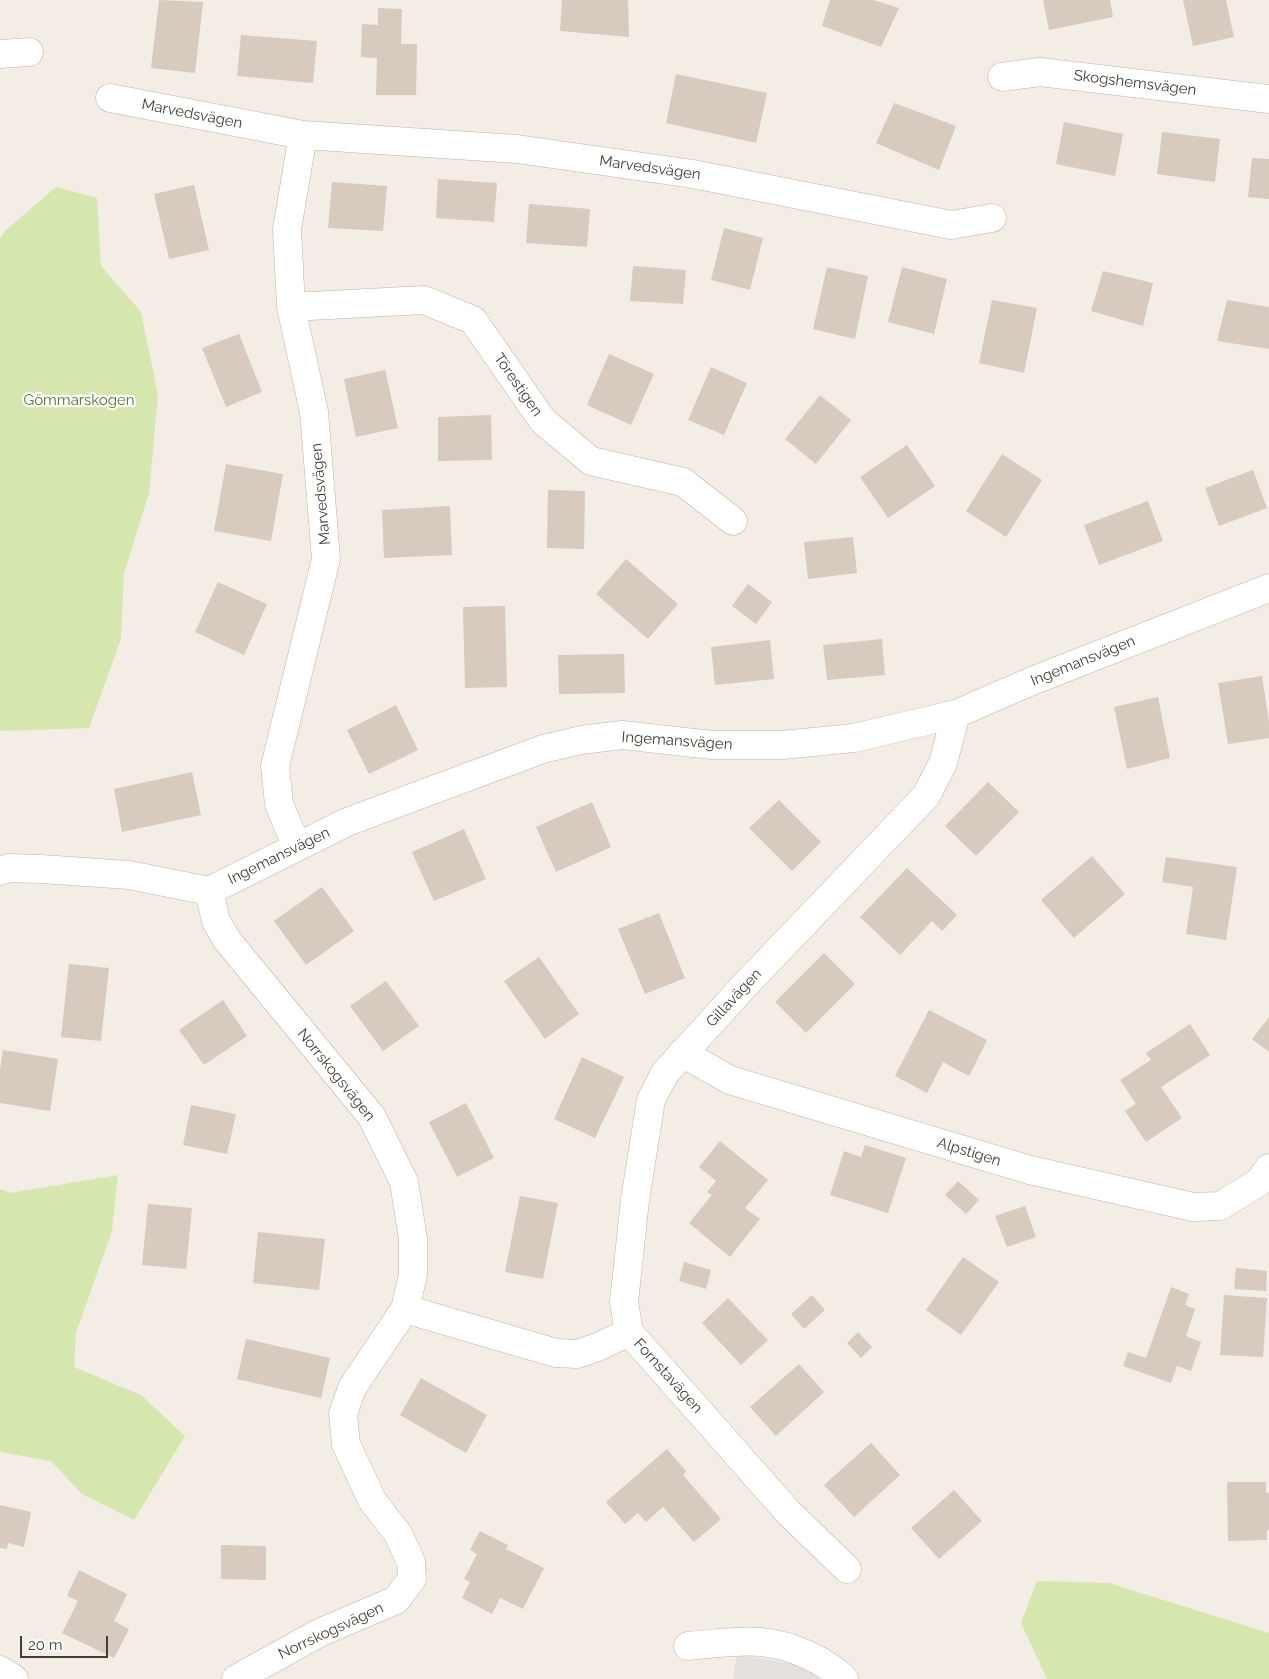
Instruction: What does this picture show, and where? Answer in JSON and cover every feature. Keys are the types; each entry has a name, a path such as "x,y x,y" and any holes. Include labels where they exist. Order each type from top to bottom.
{"street":[{"path":"0,54 29,52"},
{"name":"Skogshemsvägen","path":"1002,77 1040,72 1269,99"},
{"name":"Marvedsvägen","path":"110,98 303,135 517,149 693,174 951,225 992,218"},
{"name":"Marvedsvägen","path":"297,847 279,804 275,766 326,560 314,412 291,308 287,229 303,135"},
{"name":"Törestigen","path":"291,308 424,300 473,320 542,421 591,462 683,482 733,521"},
{"name":"Ingemansvägen","path":"209,891 347,822 543,749 581,740 622,735 712,745 782,745 854,738 956,714 1032,681 1269,588"},
{"name":"Gillavägen","path":"629,1332 624,1302 635,1200 651,1100 665,1073 926,796 943,763 956,714"},
{"path":"0,871 9,868 40,868 129,875 209,891"},
{"name":"Norrskogsvägen","path":"209,891 216,921 227,940 372,1117 404,1182 414,1239 413,1275 405,1309 352,1388 343,1414 346,1444 372,1500 398,1534 411,1562 412,1579 396,1600 319,1633 236,1679"},
{"name":"Alpstigen","path":"682,1053 730,1080 1030,1170 1193,1207 1220,1206 1266,1181"},
{"name":"Fornstavägen","path":"405,1309 556,1353 577,1354 598,1347 629,1332 789,1513 847,1570"},
{"path":"688,1646 762,1642 798,1651 832,1668 844,1679"},
{"path":"0,1670 14,1679"}],"green space":[{"name":"Gömmarskogen","path":"56,187 97,198 101,266 141,312 158,395 149,493 124,573 121,639 89,728 0,731 0,239 4,232"},
{"path":"118,1175 112,1231 76,1333 74,1367 141,1395 185,1436 134,1520 82,1494 51,1461 0,1452 0,1189 10,1193"},
{"path":"1037,1581 1109,1583 1269,1633 1269,1679 1047,1679 1021,1623"}],"shaded area":[{"path":"737,1654 802,1666 819,1679 733,1679"}],"building":[{"path":"159,0 203,2 195,73 151,68"},
{"path":"562,0 628,0 629,37 560,31"},
{"path":"830,0 873,0 899,8 881,47 822,26"},
{"path":"1043,0 1110,0 1113,17 1049,30"},
{"path":"1183,0 1226,0 1234,37 1193,46"},
{"path":"378,8 402,9 401,44 417,44 416,95 376,95 377,58 361,57 362,24 378,25"},
{"path":"241,35 317,41 313,83 237,76"},
{"path":"676,74 767,93 756,143 666,123"},
{"path":"894,103 956,126 939,170 876,143"},
{"path":"1064,122 1123,134 1115,176 1056,164"},
{"path":"1162,132 1220,139 1215,182 1157,174"},
{"path":"1252,158 1269,159 1269,199 1248,197"},
{"path":"438,179 497,183 494,222 436,218"},
{"path":"332,182 387,186 383,231 328,228"},
{"path":"194,185 209,250 169,259 154,194"},
{"path":"529,204 590,209 587,247 526,243"},
{"path":"724,228 763,238 750,290 711,280"},
{"path":"633,266 686,270 683,304 630,301"},
{"path":"827,267 868,276 855,339 813,329"},
{"path":"902,267 947,279 934,334 888,322"},
{"path":"1103,271 1153,283 1143,326 1091,311"},
{"path":"992,300 1037,308 1024,373 979,363"},
{"path":"1227,300 1269,307 1269,349 1217,341"},
{"path":"239,334 262,392 226,407 202,348"},
{"path":"609,354 654,374 631,425 587,405"},
{"path":"711,367 747,383 724,435 688,420"},
{"path":"385,370 398,428 356,437 344,379"},
{"path":"820,395 851,420 816,464 785,439"},
{"path":"491,415 492,460 438,461 438,417"},
{"path":"907,445 935,486 888,518 860,477"},
{"path":"1002,454 1042,480 1006,537 966,511"},
{"path":"226,464 283,474 271,541 214,531"},
{"path":"1253,470 1267,508 1219,526 1205,488"},
{"path":"548,490 585,491 584,549 547,548"},
{"path":"1148,501 1163,541 1099,565 1084,525"},
{"path":"450,506 452,555 384,558 382,510"},
{"path":"853,537 857,573 808,579 804,542"},
{"path":"626,559 678,604 648,639 596,594"},
{"path":"218,582 267,604 244,655 195,632"},
{"path":"748,584 772,602 756,624 732,606"},
{"path":"505,606 507,687 465,688 463,607"},
{"path":"882,639 885,675 827,680 823,645"},
{"path":"770,640 774,679 715,685 711,647"},
{"path":"624,654 625,693 559,694 558,655"},
{"path":"1262,676 1269,722 1269,738 1228,744 1218,683"},
{"path":"1158,697 1170,758 1127,769 1114,707"},
{"path":"396,705 418,750 369,774 347,730"},
{"path":"192,772 201,815 122,832 114,789"},
{"path":"988,782 1019,812 976,856 945,826"},
{"path":"779,800 821,842 792,871 749,828"},
{"path":"592,802 611,847 556,872 536,827"},
{"path":"464,829 486,879 434,901 412,852"},
{"path":"1092,856 1125,894 1074,938 1041,900"},
{"path":"1166,857 1237,867 1226,940 1186,934 1193,887 1162,882"},
{"path":"907,868 957,915 942,931 932,921 900,955 860,917"},
{"path":"322,887 354,931 306,965 274,921"},
{"path":"659,913 685,978 645,994 618,929"},
{"path":"824,953 855,984 806,1033 775,1002"},
{"path":"539,957 579,1014 545,1039 504,981"},
{"path":"69,964 109,968 101,1041 61,1037"},
{"path":"386,981 419,1026 383,1051 350,1006"},
{"path":"223,1000 247,1036 204,1065 179,1030"},
{"path":"929,1010 987,1040 969,1076 943,1062 927,1093 895,1076"},
{"path":"1269,1017 1269,1052 1252,1039"},
{"path":"1190,1024 1210,1055 1161,1087 1182,1118 1146,1142 1125,1111 1136,1104 1120,1080 1151,1060 1146,1053"},
{"path":"3,1050 58,1059 50,1111 0,1103 0,1070"},
{"path":"582,1057 624,1077 595,1138 554,1119"},
{"path":"466,1103 494,1158 457,1177 429,1122"},
{"path":"191,1105 236,1114 227,1154 183,1145"},
{"path":"720,1141 768,1180 745,1208 760,1219 730,1257 689,1223 712,1195 707,1192 716,1181 699,1167"},
{"path":"865,1145 906,1158 888,1213 830,1195 844,1151 861,1157"},
{"path":"958,1181 979,1200 966,1214 945,1195"},
{"path":"520,1196 558,1203 543,1279 505,1272"},
{"path":"148,1204 192,1208 186,1269 142,1265"},
{"path":"1025,1206 1036,1237 1007,1247 995,1216"},
{"path":"258,1232 325,1239 319,1290 253,1283"},
{"path":"963,1257 999,1282 961,1335 926,1310"},
{"path":"684,1262 711,1270 706,1289 679,1281"},
{"path":"1236,1268 1267,1271 1266,1291 1234,1289"},
{"path":"1171,1287 1189,1294 1185,1305 1195,1309 1186,1336 1201,1342 1191,1371 1177,1366 1171,1383 1123,1366 1128,1352 1146,1358"},
{"path":"812,1295 825,1310 804,1329 791,1314"},
{"path":"1224,1295 1267,1298 1263,1357 1220,1355"},
{"path":"728,1298 768,1340 741,1365 702,1323"},
{"path":"858,1332 872,1347 861,1358 847,1343"},
{"path":"246,1339 330,1358 321,1398 237,1379"},
{"path":"799,1364 824,1392 776,1436 750,1407"},
{"path":"421,1378 487,1415 466,1453 400,1415"},
{"path":"871,1443 900,1475 854,1517 824,1485"},
{"path":"667,1449 686,1471 683,1475 721,1519 694,1542 663,1507 646,1522 638,1513 625,1524 606,1502"},
{"path":"1227,1482 1266,1482 1266,1493 1269,1493 1269,1530 1267,1530 1267,1540 1228,1541"},
{"path":"954,1490 982,1521 939,1559 911,1528"},
{"path":"0,1505 31,1512 24,1547 8,1543 7,1549 0,1548"},
{"path":"480,1531 508,1545 506,1549 544,1568 523,1609 500,1598 492,1614 462,1598 470,1582 464,1579 477,1554 470,1550"},
{"path":"221,1545 266,1546 266,1580 221,1579"},
{"path":"79,1570 127,1594 114,1621 129,1629 114,1658 62,1633 78,1601 67,1596"}]}
